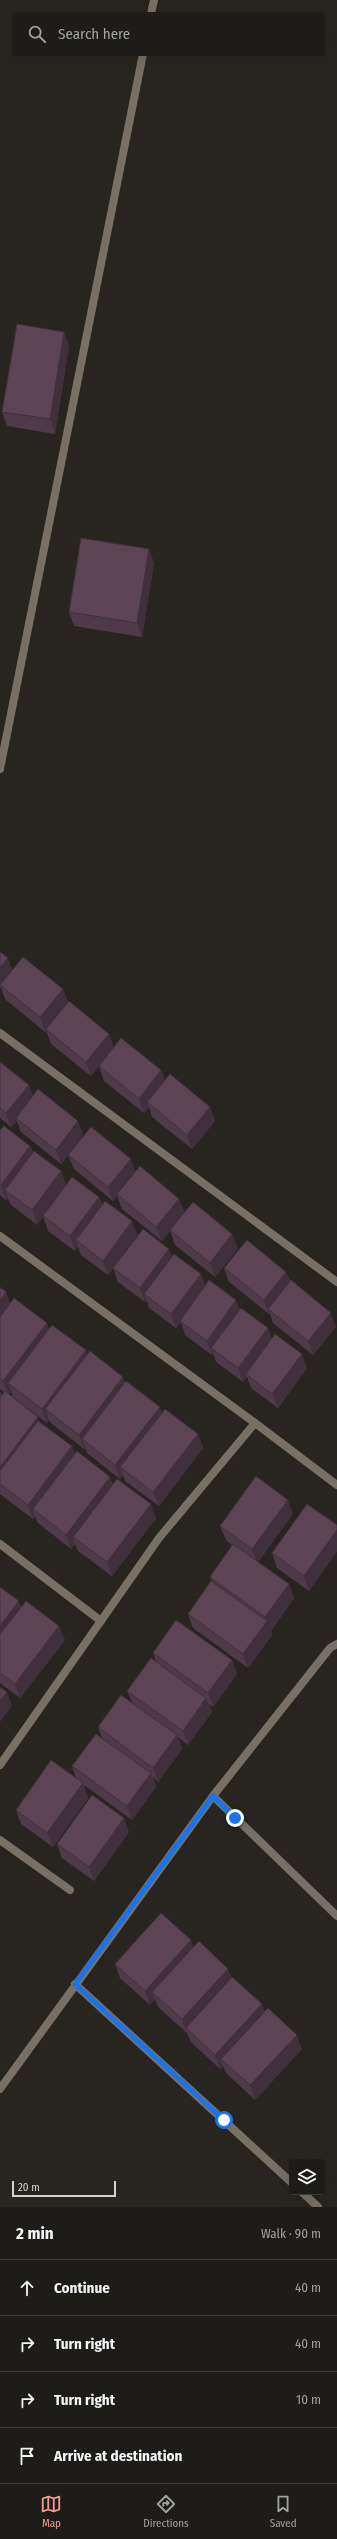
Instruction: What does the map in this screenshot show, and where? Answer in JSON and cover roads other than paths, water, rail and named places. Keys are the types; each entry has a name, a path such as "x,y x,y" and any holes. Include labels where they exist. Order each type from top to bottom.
{"street":[{"path":"151,12 154,0"},
{"path":"0,769 143,56"},
{"path":"0,1033 337,1282"},
{"path":"0,1236 337,1485"},
{"path":"0,1765 159,1538 255,1423"},
{"path":"0,1544 101,1620"},
{"path":"0,2089 213,1796 330,1648 337,1644"},
{"path":"213,1796 337,1916"},
{"path":"0,1840 70,1890"},
{"path":"75,1984 289,2180"},
{"path":"305,2195 318,2207"}]}
